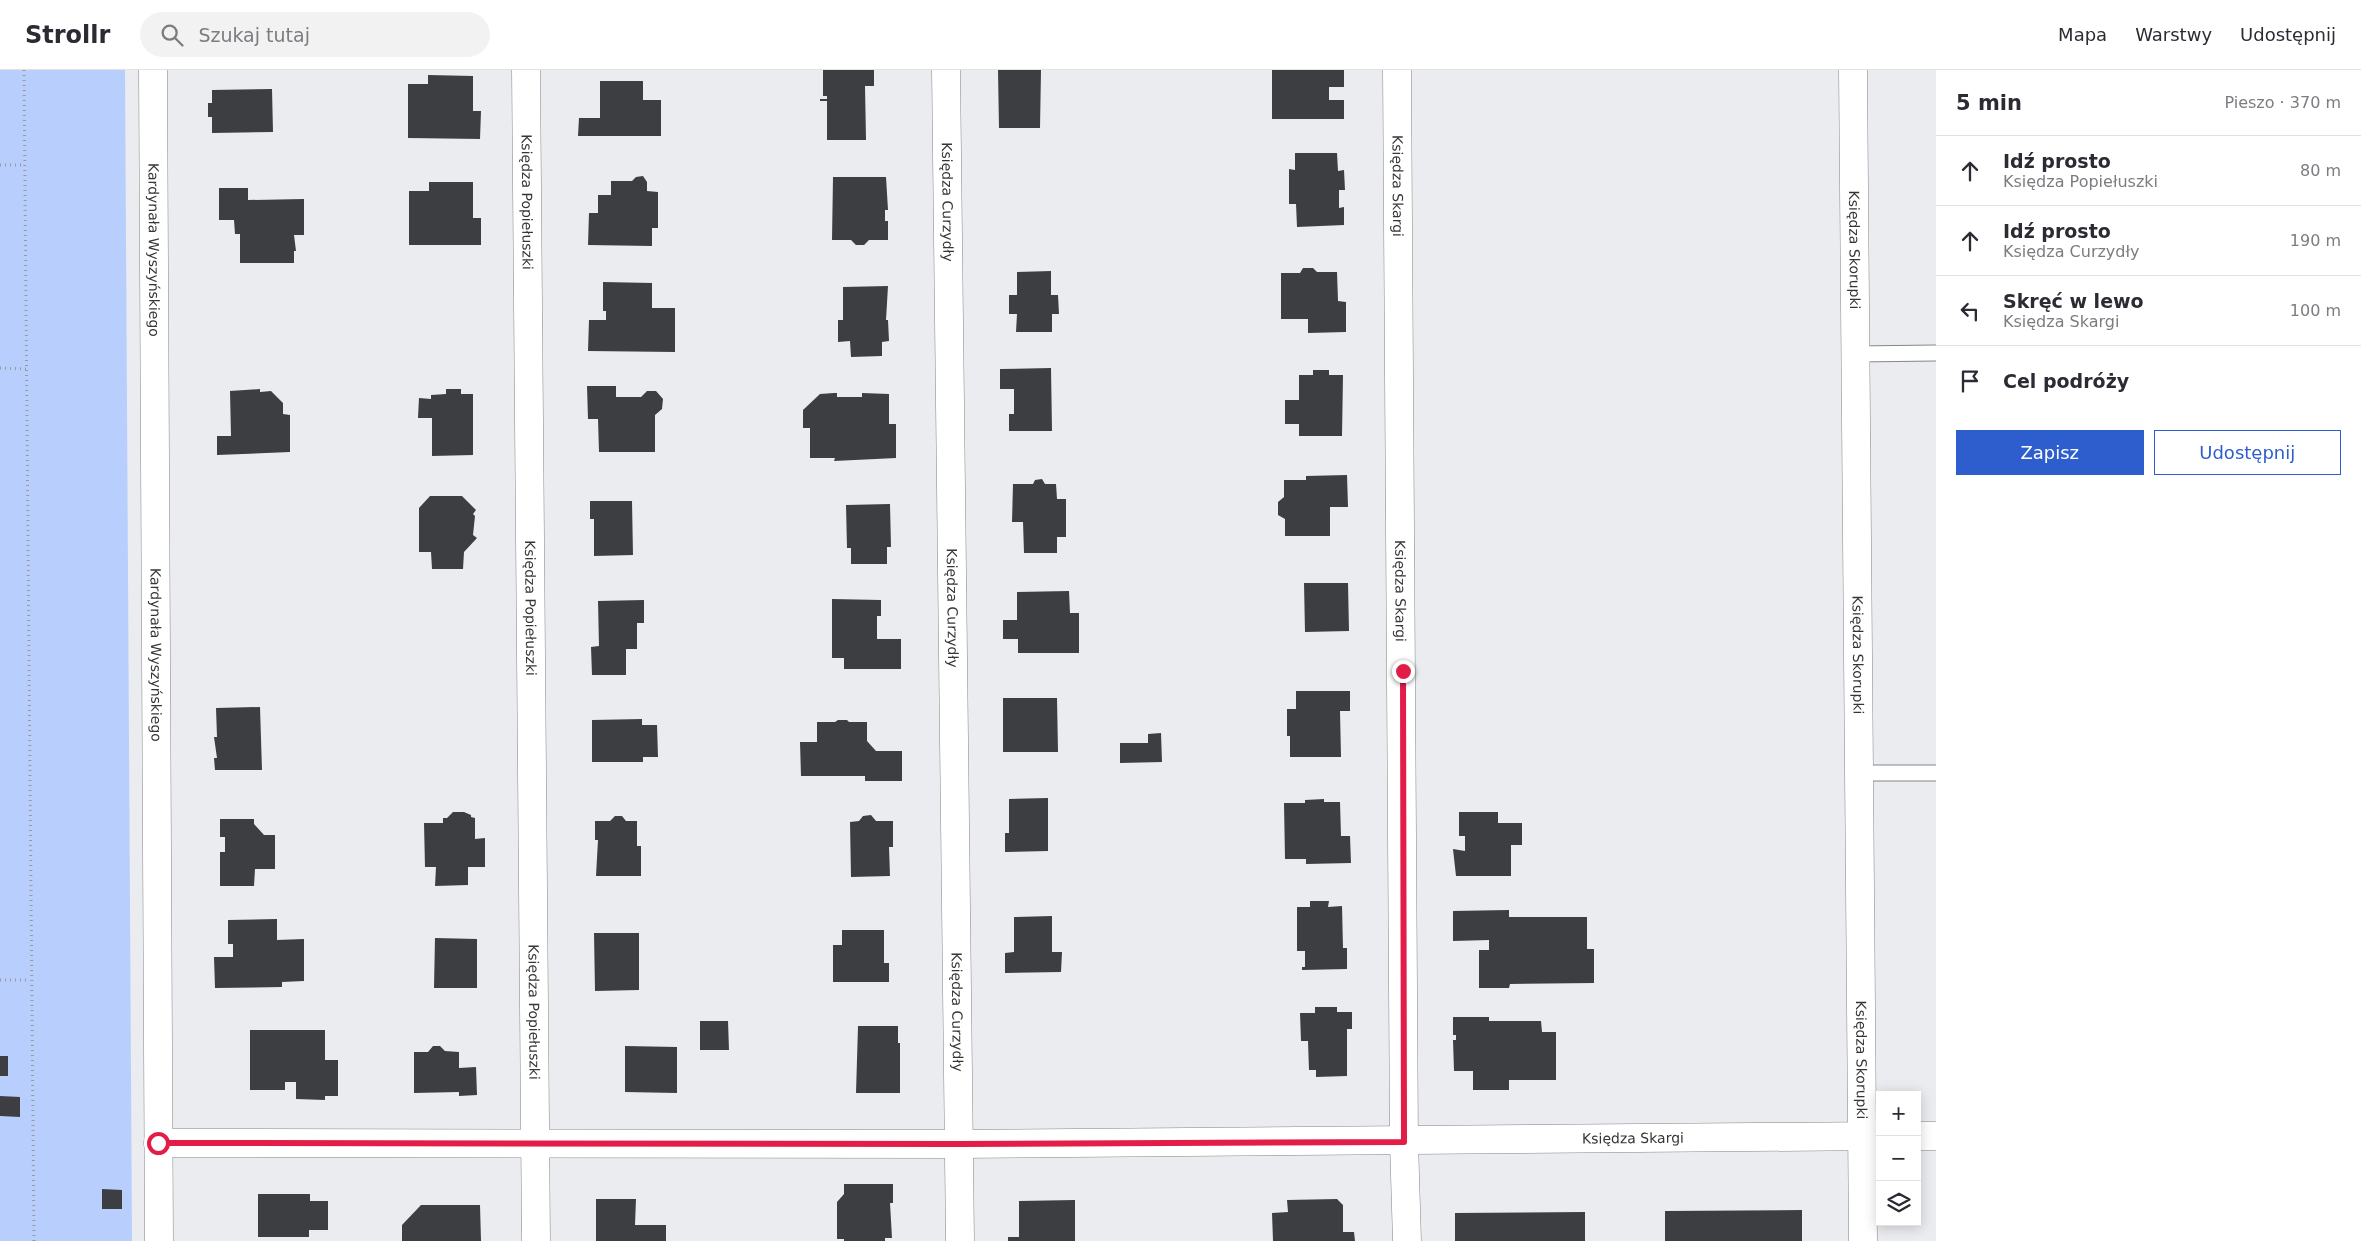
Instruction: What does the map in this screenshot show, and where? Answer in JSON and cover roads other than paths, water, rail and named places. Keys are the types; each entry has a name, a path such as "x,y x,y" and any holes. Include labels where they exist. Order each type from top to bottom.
{"street":[{"name":"Kardynała Wyszyńskiego","path":"153,70 159,1241"},
{"name":"Księdza Popiełuszki","path":"526,70 536,1241"},
{"name":"Księdza Curzydły","path":"946,70 960,1241"},
{"name":"Księdza Skargi","path":"1398,70 1403,671 1404,1142 1407,1241"},
{"name":"Księdza Skorupki","path":"1853,70 1860,774 1871,1136 1863,1241"},
{"name":"Księdza Skargi","path":"1404,1142 1871,1136"},
{"path":"1921,1136 1936,1136"},
{"path":"158,1143 959,1144 1404,1142"}],"lane":[{"path":"1856,354 1936,353"},
{"path":"1860,774 1936,773"}]}
